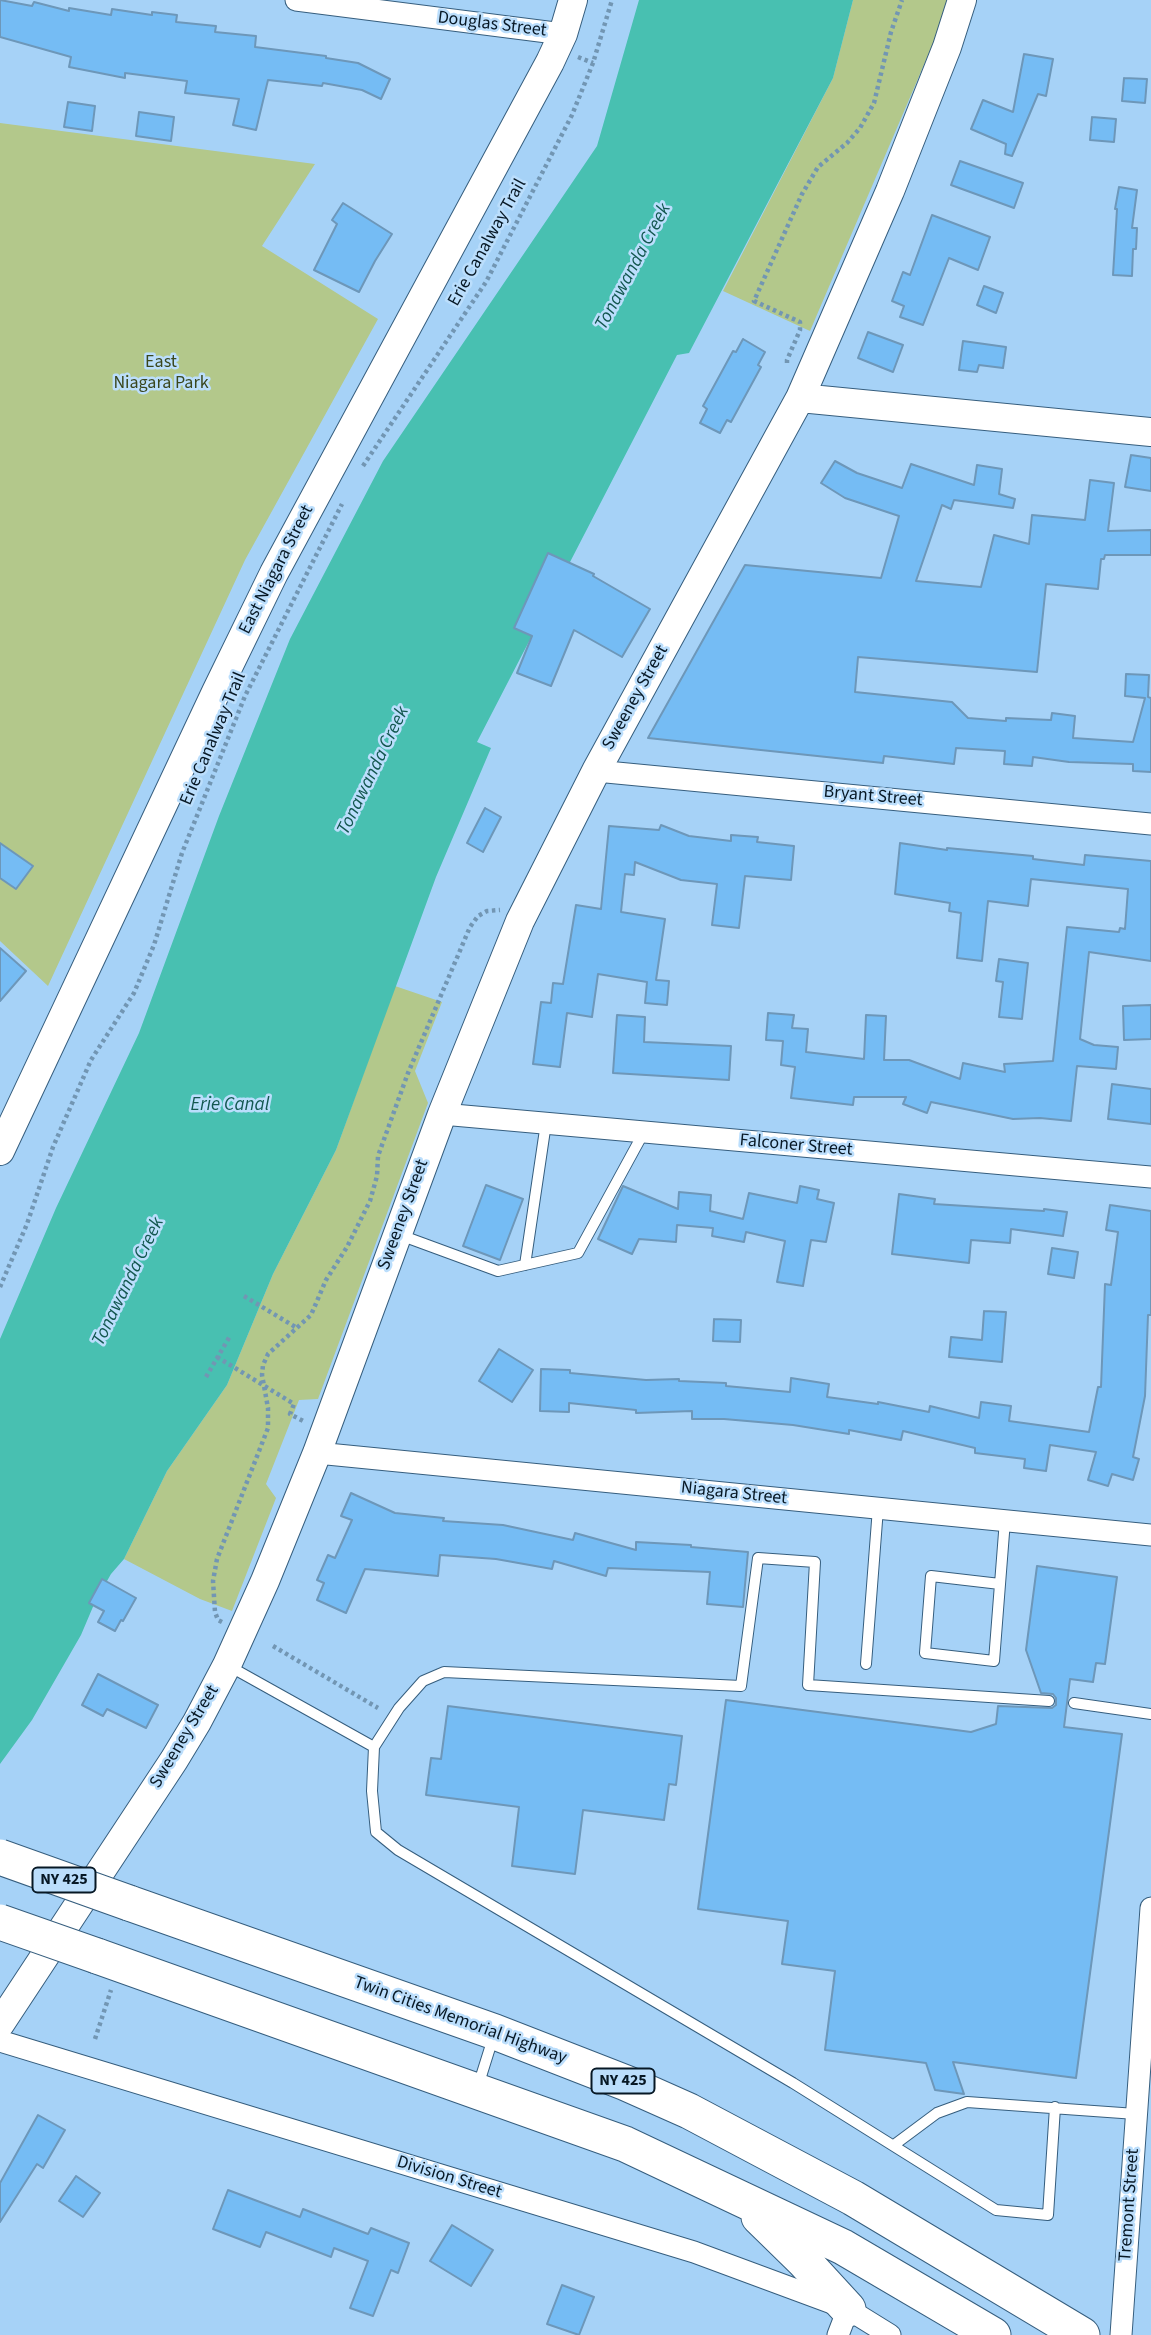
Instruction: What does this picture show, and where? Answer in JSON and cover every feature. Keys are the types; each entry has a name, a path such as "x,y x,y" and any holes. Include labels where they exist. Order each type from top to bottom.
{"main road":[{"name":"Twin Cities Memorial Highway","path":"0,1857 495,2032 626,2082 710,2121 853,2198 1082,2335"},
{"path":"0,1922 625,2144 843,2247 993,2335"},
{"path":"733,2193 785,2242 843,2322"}],"street":[{"name":"Douglas Street","path":"296,0 562,34"},
{"name":"East Niagara Street","path":"3,1133 274,573 550,62 573,0"},
{"name":"Sweeney Street","path":"0,2024 174,1760 227,1665 265,1581 317,1452 442,1114 520,921 596,771 800,398 890,191 947,47 962,0"},
{"path":"800,398 1151,432"},
{"name":"Bryant Street","path":"596,771 1151,824"},
{"name":"Falconer Street","path":"442,1114 1151,1177"},
{"name":"Niagara Street","path":"317,1452 1151,1535"},
{"name":"Tremont Street","path":"1121,2335 1151,1908"},
{"name":"Division Street","path":"0,2041 694,2252 843,2322 890,2335"}],"lane":[{"path":"525,1265 546,1123"},
{"path":"397,1234 498,1271 578,1252 644,1132"},
{"path":"866,1664 878,1508"},
{"path":"1000,1584 931,1576 925,1653 994,1661 1005,1520"},
{"path":"1049,1701 808,1685 815,1562 758,1558 741,1686 443,1672 423,1681 399,1708 374,1747 372,1791 376,1832 398,1850 793,2083 996,2210 1048,2215 1055,2107"},
{"path":"227,1665 374,1747"},
{"path":"1074,1703 1151,1714"},
{"path":"477,2091 495,2032"},
{"path":"894,2146 937,2113 967,2102 1136,2114"}],"path":[{"name":"Erie Canalway Trail","path":"358,472 486,282 572,115 593,63 612,0"},
{"path":"795,368 788,365 786,360 800,330 800,322 754,301 802,194 818,167 847,143 860,128 874,103 891,32 902,0"},
{"name":"Erie Canalway Trail","path":"0,1287 27,1224 53,1147 91,1060 134,993 154,945 182,853 246,696 346,497"},
{"path":"228,1625 218,1620 215,1612 213,1581 217,1559 268,1428 263,1365 268,1354 311,1315 326,1280 347,1247 370,1201 385,1132 470,927 478,916 487,911 505,911"},
{"path":"244,1296 297,1328"},
{"path":"206,1377 230,1336"},
{"path":"218,1357 294,1404 290,1414 311,1424"},
{"path":"273,1646 378,1708"},
{"path":"95,2039 111,1989"}],"green space":[{"path":"853,0 947,0 935,39 810,331 723,291 833,78"},
{"name":"East Niagara Park","path":"0,123 315,164 262,246 378,319 245,560 48,986 0,941"},
{"path":"395,986 442,1002 415,1071 428,1103 318,1399 299,1400 266,1484 276,1498 232,1611 200,1599 124,1559 167,1471 227,1385 273,1274 336,1150"}],"water":[{"name":"Erie Canal","path":"639,0 853,0 833,78 689,353 677,355 477,742 491,748 436,877 336,1150 273,1274 227,1385 167,1471 124,1559 111,1574 95,1602 81,1635 32,1720 0,1764 0,1339 56,1208 139,1033 219,816 290,639 383,461 597,146"}],"building":[{"path":"0,0 32,6 34,2 69,11 69,8 111,15 112,9 152,15 152,12 177,15 176,22 216,26 215,32 256,36 255,47 358,63 390,79 381,99 362,90 323,83 322,86 268,80 256,130 233,125 239,99 185,93 187,81 125,73 125,78 69,67 71,57 0,37"},
{"path":"1024,54 1053,59 1046,96 1038,94 1012,156 1005,154 1006,144 971,129 983,100 1013,112"},
{"path":"1124,78 1147,79 1145,103 1122,101"},
{"path":"68,102 95,106 92,131 64,127"},
{"path":"139,112 174,117 171,141 136,136"},
{"path":"1092,117 1116,119 1114,142 1090,140"},
{"path":"960,161 1023,183 1014,208 951,185"},
{"path":"1119,187 1137,190 1132,228 1137,228 1132,276 1113,275 1115,209"},
{"path":"343,203 392,234 359,292 314,270 337,224 332,220"},
{"path":"932,215 990,237 978,270 949,258 923,325 900,317 904,306 892,301 903,272 910,275"},
{"path":"984,286 1003,293 996,313 977,305"},
{"path":"868,332 903,345 893,372 858,358"},
{"path":"743,339 765,352 758,365 761,367 731,422 727,420 720,433 700,423 707,409 703,406 733,351 736,352"},
{"path":"963,341 1006,347 1003,368 979,365 977,372 959,370"},
{"path":"1131,455 1151,458 1151,491 1125,487"},
{"path":"835,461 857,473 902,488 911,464 974,485 977,465 1002,469 999,494 1015,499 1013,508 954,500 951,509 942,505 916,581 981,587 994,535 1029,544 1032,515 1085,520 1090,480 1114,483 1108,531 1151,530 1151,555 1105,555 1104,559 1101,559 1098,589 1046,584 1037,672 858,657 855,692 952,702 968,718 1006,721 1006,718 1051,720 1052,713 1075,716 1073,738 1133,742 1145,698 1125,696 1126,674 1149,675 1151,772 1133,771 1133,764 1069,762 1033,757 1032,766 1004,764 1005,751 956,748 954,764 884,756 883,763 648,738 745,565 881,578 899,516 845,498 821,483"},
{"path":"548,553 594,574 593,576 650,609 622,657 574,630 551,686 517,673 532,636 514,628"},
{"path":"485,808 501,817 483,852 467,843"},
{"path":"661,825 689,836 731,841 731,835 758,837 757,842 794,846 791,880 745,876 739,928 712,925 717,884 681,880 635,862 634,875 625,874 621,912 665,919 656,980 669,981 667,1005 645,1003 647,982 598,974 592,1017 567,1013 560,1067 533,1064 541,1002 551,1003 553,983 563,984 576,905 601,909 609,826 659,830"},
{"path":"0,843 33,866 16,889 0,878"},
{"path":"900,843 947,850 1033,856 1033,859 1084,865 1085,855 1151,861 1151,961 1089,952 1080,1039 1094,1045 1118,1047 1116,1069 1077,1066 1071,1121 1013,1119 931,1102 927,1113 903,1104 906,1097 854,1097 853,1105 791,1098 795,1067 781,1065 783,1041 766,1040 768,1013 794,1015 792,1028 808,1029 806,1052 864,1059 866,1015 886,1016 884,1060 909,1060 960,1079 963,1063 1005,1072 1004,1064 1053,1061 1067,927 1119,932 1120,928 1125,929 1128,889 1031,879 1028,906 988,901 982,961 957,958 961,913 949,911 950,903 895,894"},
{"path":"0,948 26,971 0,1001"},
{"path":"999,959 1028,963 1022,1019 999,1017 1003,982 996,981"},
{"path":"1151,1005 1151,1039 1124,1040 1123,1006"},
{"path":"617,1015 645,1017 644,1042 731,1046 729,1080 613,1073"},
{"path":"1112,1084 1151,1089 1151,1124 1108,1119"},
{"path":"486,1185 523,1199 500,1260 463,1246"},
{"path":"623,1186 678,1209 679,1192 711,1195 710,1211 743,1219 749,1193 797,1203 800,1186 819,1190 817,1199 834,1203 826,1242 811,1240 803,1286 777,1282 785,1241 746,1232 744,1242 712,1236 713,1228 677,1225 676,1242 639,1239 632,1254 598,1239"},
{"path":"899,1194 935,1199 934,1204 1067,1212 1063,1236 1011,1229 1010,1243 971,1240 969,1263 892,1254"},
{"path":"1110,1205 1151,1211 1151,1315 1148,1315 1145,1396 1133,1457 1139,1459 1133,1480 1112,1474 1108,1486 1088,1480 1096,1452 1050,1445 1046,1471 1024,1468 1025,1459 975,1453 975,1448 903,1431 901,1440 849,1430 849,1434 793,1425 692,1419 692,1411 636,1413 636,1410 569,1403 569,1412 540,1411 541,1369 646,1380 679,1379 726,1383 726,1386 790,1392 791,1378 829,1384 827,1397 878,1402 929,1412 930,1406 979,1418 981,1402 1011,1406 1009,1421 1089,1432 1098,1387 1101,1387 1105,1284 1111,1285 1118,1232 1106,1230"},
{"path":"1052,1248 1078,1252 1074,1278 1048,1274"},
{"path":"984,1311 1006,1312 1002,1362 949,1357 951,1337 982,1340"},
{"path":"714,1319 741,1320 740,1342 713,1341"},
{"path":"499,1349 533,1370 512,1402 479,1381"},
{"path":"351,1493 395,1513 444,1518 443,1521 503,1525 573,1540 575,1533 636,1550 636,1542 748,1552 743,1607 707,1604 710,1572 608,1568 606,1576 554,1561 552,1569 496,1559 440,1555 438,1576 365,1569 346,1613 317,1600 324,1583 317,1580 328,1555 335,1558 352,1520 341,1516"},
{"path":"1037,1566 1117,1577 1105,1664 1096,1663 1093,1682 1070,1679 1064,1727 1122,1734 1076,2078 953,2062 964,2094 935,2090 926,2063 825,2050 835,1971 782,1964 788,1921 698,1909 726,1700 971,1732 996,1724 998,1706 1052,1708 1056,1705 1056,1698 1053,1694 1041,1693 1026,1650"},
{"path":"102,1579 136,1598 115,1631 98,1622 104,1611 89,1603"},
{"path":"98,1674 158,1705 146,1728 107,1709 103,1716 82,1705"},
{"path":"448,1706 682,1736 676,1785 669,1784 664,1820 583,1810 575,1874 512,1866 519,1807 426,1795 431,1758 441,1759"},
{"path":"38,2115 65,2130 43,2168 37,2164 0,2222 0,2183"},
{"path":"76,2176 100,2193 83,2217 59,2201"},
{"path":"228,2190 300,2217 303,2209 368,2234 371,2228 409,2243 398,2273 391,2270 373,2316 350,2308 368,2261 334,2248 331,2257 266,2232 260,2247 213,2229"},
{"path":"452,2225 493,2250 471,2286 430,2261"},
{"path":"562,2285 594,2297 579,2335 547,2324"}],"water label":[{"name":"Tonawanda Creek","path":"634,267"},
{"name":"Tonawanda Creek","path":"374,771"},
{"name":"Tonawanda Creek","path":"129,1282"}]}
